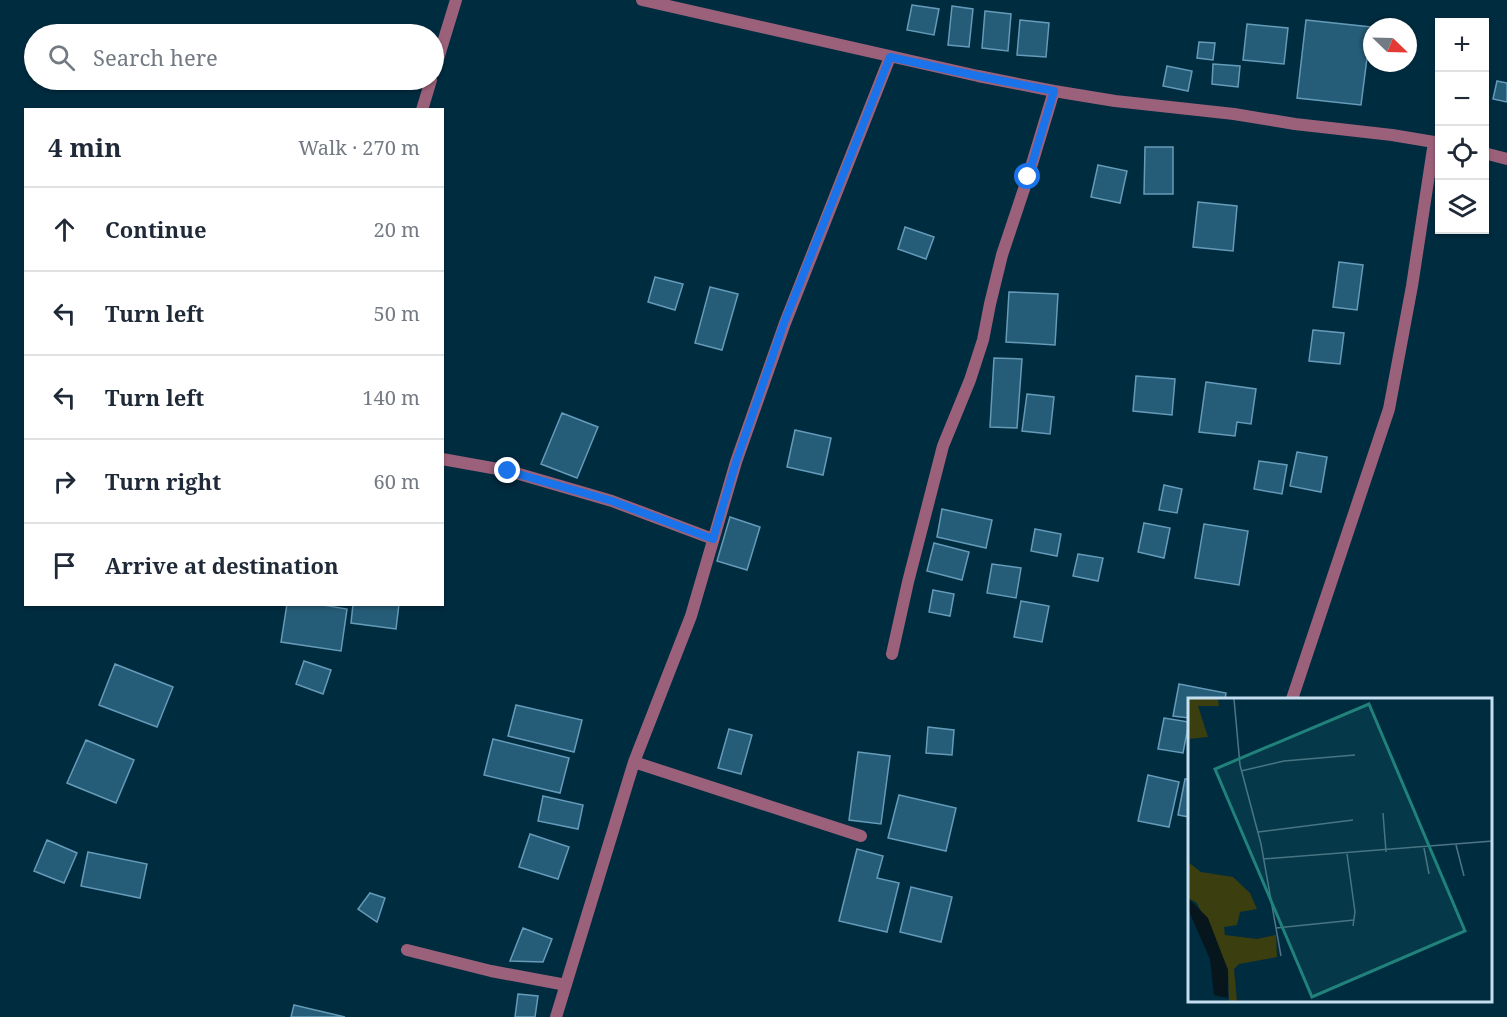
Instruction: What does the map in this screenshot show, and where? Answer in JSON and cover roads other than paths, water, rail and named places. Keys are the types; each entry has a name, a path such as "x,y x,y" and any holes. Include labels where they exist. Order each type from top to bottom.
{"street":[{"path":"444,39 456,0"},
{"path":"642,0 890,57 1054,91 1435,143"},
{"path":"556,1017 634,762 691,616 736,462 784,323 890,57"},
{"path":"423,108 428,90"},
{"path":"892,654 943,446 970,380 983,340 1002,255 1054,91"},
{"path":"1292,698 1389,409 1435,154"},
{"path":"1489,154 1507,159"},
{"path":"444,459 508,471 612,501 713,539"},
{"path":"634,762 861,836"},
{"path":"407,950 491,971 566,985"}]}
